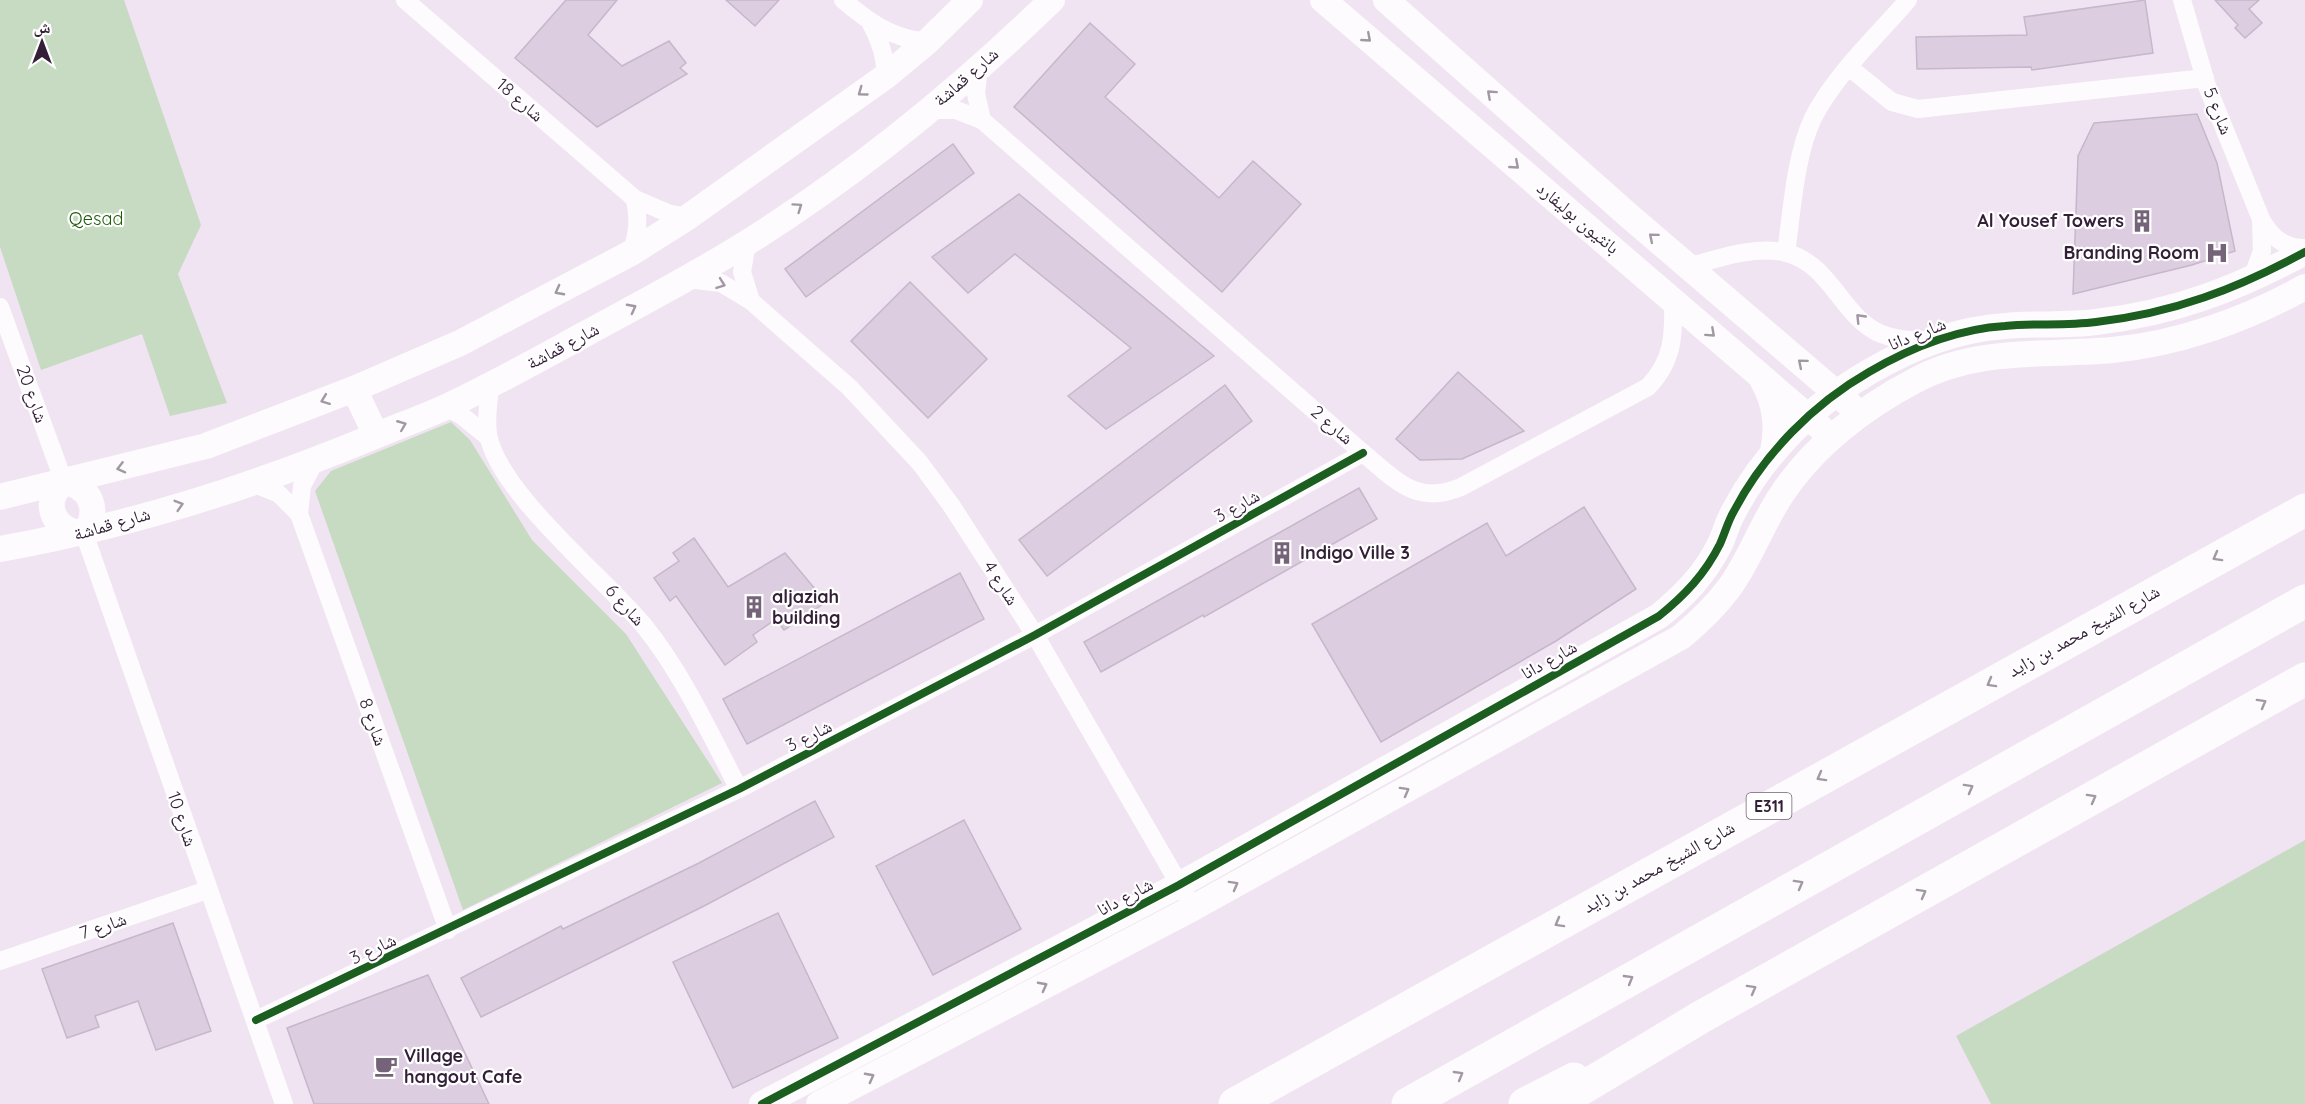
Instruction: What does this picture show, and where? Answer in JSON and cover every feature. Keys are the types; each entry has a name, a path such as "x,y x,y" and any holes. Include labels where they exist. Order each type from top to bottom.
{"highway":[{"path":"2252,538 2305,496"},
{"name":"شارع الشيخ محمد بن زايد","path":"1235,1104 2305,510"},
{"path":"1408,1104 2305,601"},
{"path":"1556,1104 1701,1017 2305,679"},
{"path":"1525,1104 1561,1085 1646,1049"}],"street":[{"path":"843,0 871,24 907,40 927,42"},
{"path":"0,497 206,446 354,389 460,343 631,253 688,218 886,76 927,42 970,0"},
{"name":"شارع قماشة","path":"0,549 84,533 252,483 315,461 445,407 491,384 687,279 747,243 842,177 929,110 1052,0"},
{"name":"بانثيون بوليفارد","path":"1323,0 1832,438"},
{"name":"بانثيون بوليفارد","path":"1386,0 1688,267 1862,415"},
{"path":"1786,253 1806,137 1821,103 1908,0"},
{"name":"شارع 5","path":"2182,0 2205,78 2261,219 2269,233 2282,243 2305,250"},
{"name":"شارع 18","path":"408,1 635,200 670,214 688,218"},
{"path":"871,24 880,40 885,58 886,76"},
{"path":"979,67 976,94 982,120"},
{"path":"1850,68 1892,102 1918,109 2205,78"},
{"name":"شارع 2","path":"929,110 956,110 982,120 1363,453 1410,490 1427,495 1445,494 1461,487 1648,387 1660,374 1669,358 1674,341 1672,298"},
{"path":"631,253 637,236 639,218 635,200"},
{"name":"شارع 5","path":"2251,281 2262,251 2261,219"},
{"path":"747,243 742,272 751,301"},
{"name":"شارع دانا","path":"762,1104 1179,885 1659,616 1684,596 1704,572 1734,511 1773,452 1808,417 1837,393 1875,368 1933,341 1968,331 2004,326 2095,322 2148,314 2200,300 2251,281 2305,250"},
{"path":"1688,267 1736,254 1786,253 1816,268 1864,323 1877,332 1892,338 1933,341"},
{"name":"شارع 4","path":"687,279 721,283 751,301 849,387 920,463 951,505 1035,635 1193,908"},
{"path":"819,1104 1193,908 1681,637 1708,614 1730,587 1781,495 1802,467 1832,438 1889,395 1947,366 2013,354 2112,350 2176,338 2239,318 2305,287"},
{"name":"شارع 20","path":"0,307 64,482"},
{"path":"1762,378 1776,414 1777,433 1773,452"},
{"name":"شارع 6","path":"488,437 487,419 491,384"},
{"path":"354,389 376,435"},
{"name":"شارع 6","path":"445,407 461,415 488,437 508,476 539,517 622,600 667,657 739,789"},
{"name":"شارع 3","path":"256,1020 739,789 1035,635 1363,453"},
{"name":"شارع 8","path":"299,514 302,486 315,461"},
{"path":"64,482 81,487 92,501 93,518 84,533 69,531 57,522 53,515 54,494 64,482"},
{"name":"شارع 8","path":"252,483 279,494 299,514 448,930"},
{"name":"شارع 10","path":"84,533 207,890 256,1020 284,1104"},
{"name":"شارع 7","path":"0,962 207,890"},
{"path":"1579,1104 1649,1062 1701,1017"}],"green space":[{"name":"Qesad","path":"0,0 124,0 201,225 178,274 227,403 170,416 142,334 41,370 0,247"},
{"path":"451,422 470,440 532,540 626,634 722,783 463,910 315,491 331,471"},
{"path":"2305,840 2305,1104 1991,1104 1956,1036"}],"building":[{"path":"566,0 617,0 588,35 622,66 669,41 686,63 680,68 687,74 597,127 515,58"},
{"path":"726,0 779,0 755,26"},
{"path":"2145,0 2153,53 2032,70 2031,67 1917,69 1916,37 2027,35 2024,17"},
{"path":"2215,0 2259,0 2249,9 2262,23 2245,38 2235,28 2238,25"},
{"path":"1090,23 1135,64 1105,97 1219,198 1253,161 1301,204 1222,292 1014,107"},
{"name":"Al Yousef Towers","path":"2197,114 2217,163 2235,251 2192,265 2073,294 2078,156 2094,123"},
{"path":"953,144 974,173 806,297 785,269"},
{"path":"1019,194 1214,356 1106,429 1068,396 1131,348 1015,254 968,293 932,257"},
{"path":"910,282 987,359 928,418 851,341"},
{"path":"1458,372 1524,431 1462,459 1420,460 1396,439"},
{"path":"1225,385 1252,421 1047,576 1019,540"},
{"name":"Indigo Ville 3","path":"1359,488 1377,519 1204,617 1203,615 1101,672 1084,642"},
{"path":"1584,507 1636,589 1556,641 1381,742 1312,624 1487,523 1506,556"},
{"name":"aljaziah building","path":"694,538 728,587 785,553 826,602 784,630 776,619 753,635 757,642 725,665 676,596 670,601 654,578 679,561 673,553"},
{"path":"960,573 984,619 747,744 723,699"},
{"path":"815,801 834,837 704,906 481,1017 461,978 561,926 563,929 699,863"},
{"path":"964,820 1021,929 933,975 876,866"},
{"path":"778,913 838,1038 733,1088 673,962"},
{"path":"173,923 211,1031 156,1050 138,1001 95,1016 99,1027 67,1038 42,969"},
{"name":"Village hangout Cafe","path":"428,975 489,1104 314,1104 287,1028"}],"cycle path":[{"path":"762,1104 1179,885 1659,616 1686,592 1708,565 1746,490 1775,450 1828,399 1885,363 1934,341 1969,331 2016,325 2096,322 2178,306 2229,288 2305,252"},
{"path":"256,1020 739,789 1035,635 1363,453"}],"place":[{"name":"Al Yousef Towers","path":"2142,221"},
{"name":"Branding Room","path":"2217,253"},
{"name":"Indigo Ville 3","path":"1282,553"},
{"name":"aljaziah building","path":"754,607"},
{"name":"Village hangout Cafe","path":"386,1066"}]}
